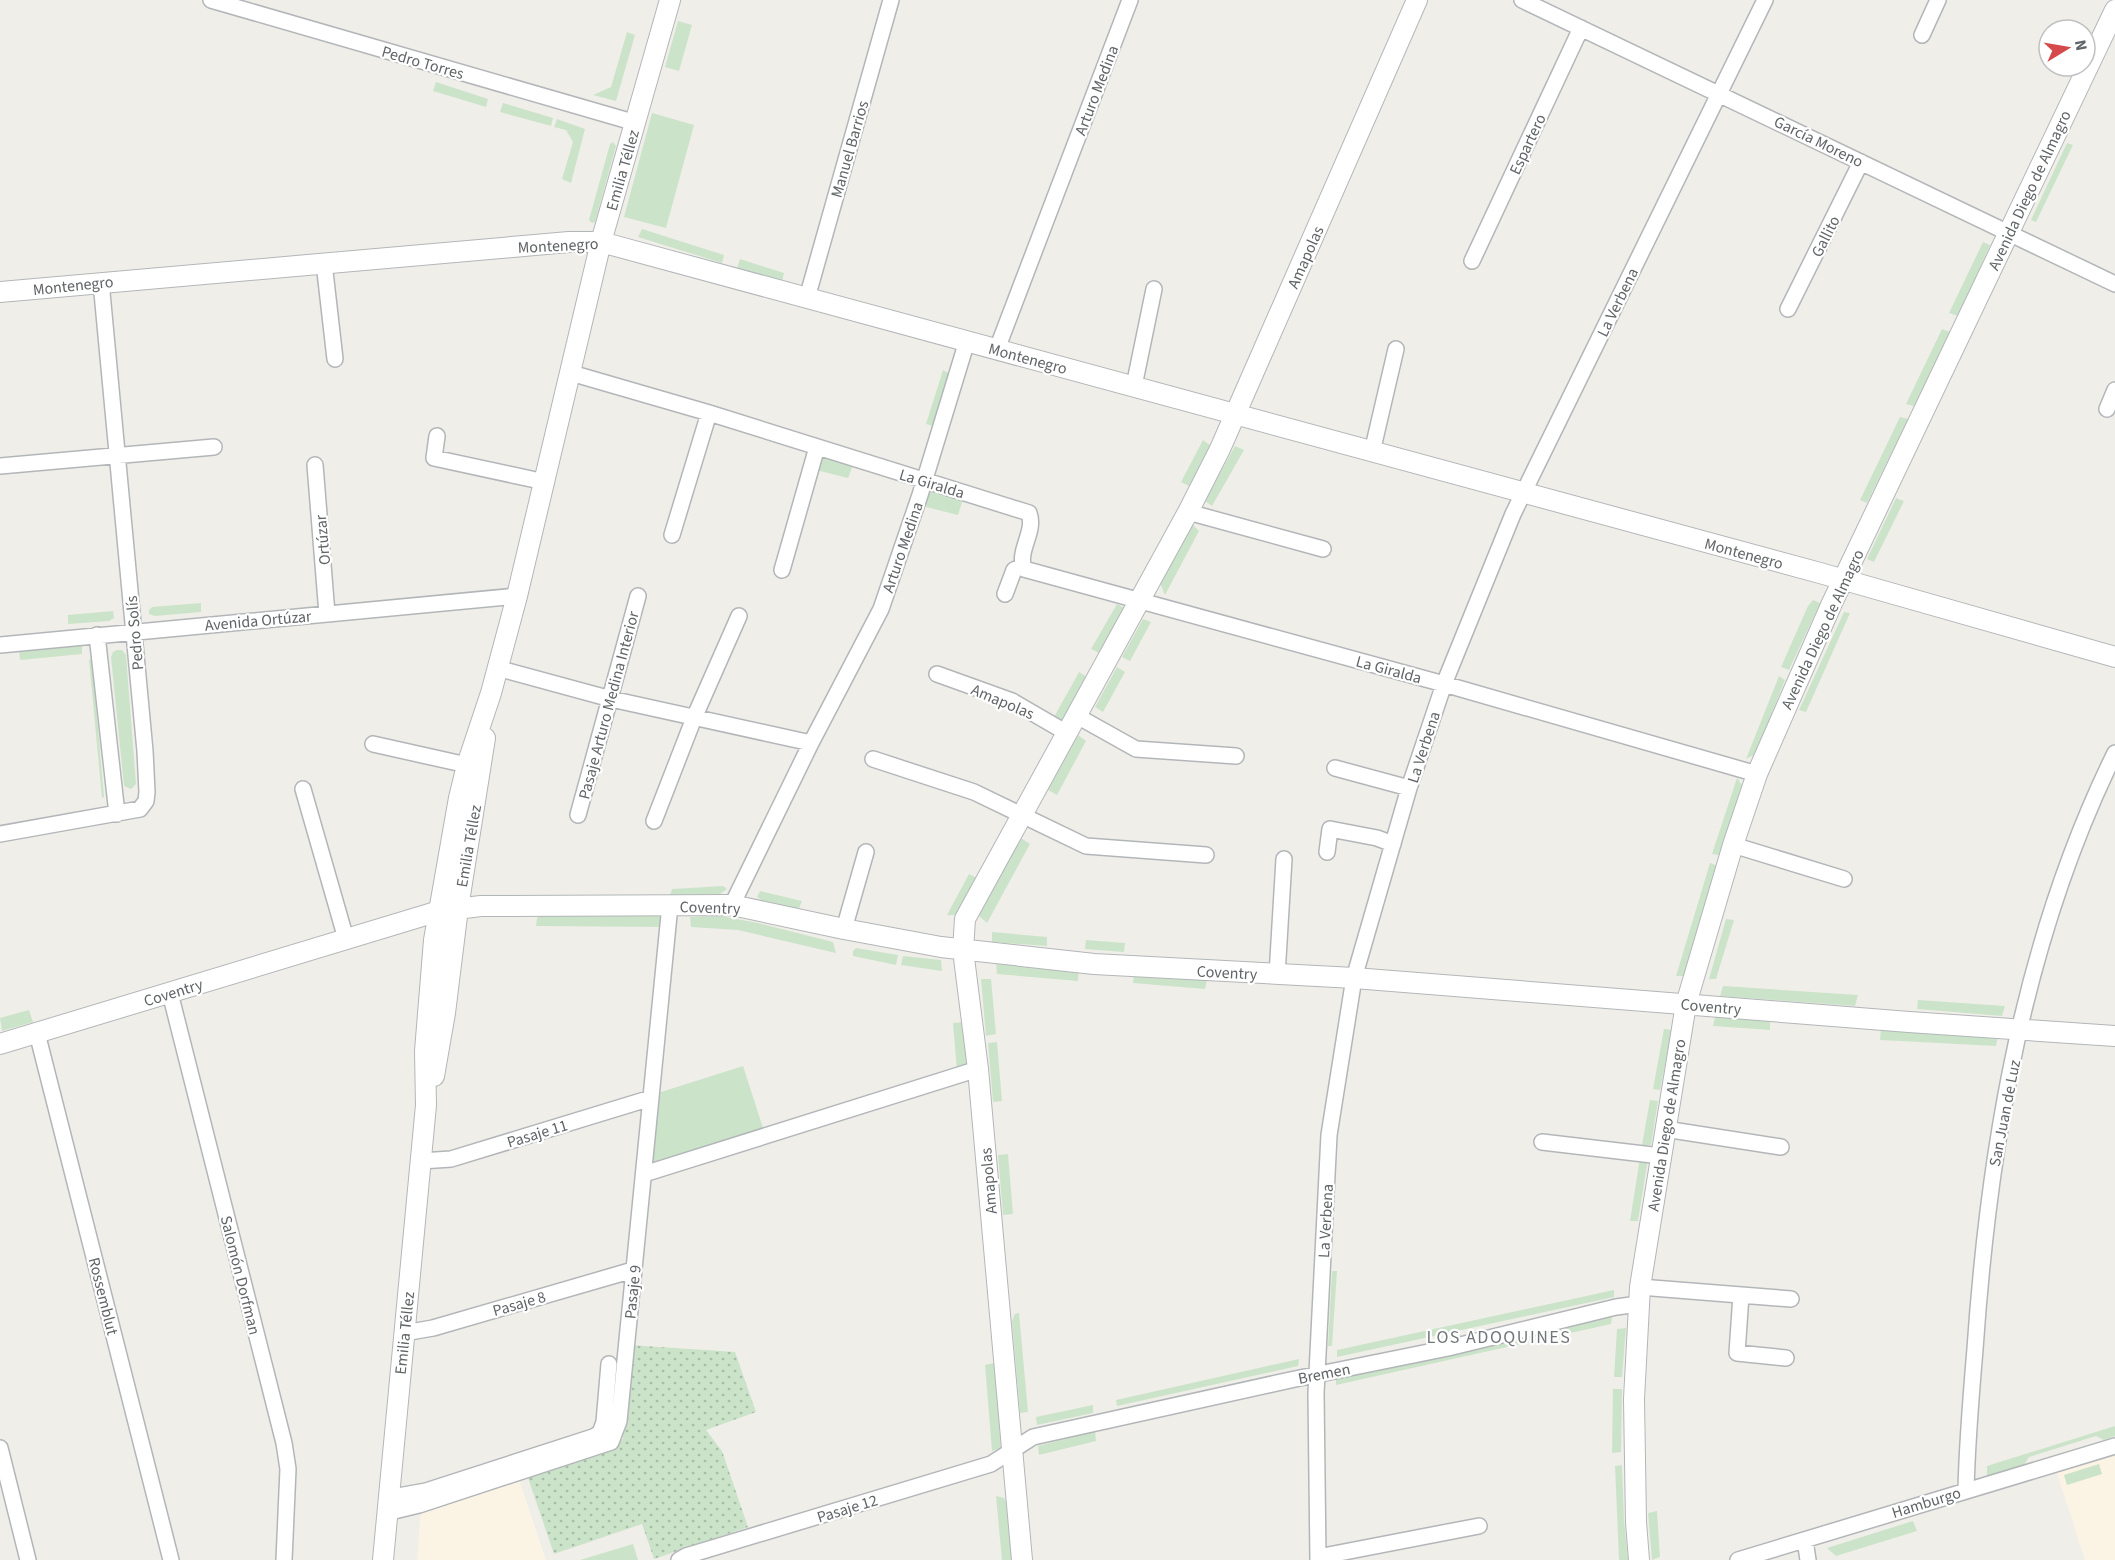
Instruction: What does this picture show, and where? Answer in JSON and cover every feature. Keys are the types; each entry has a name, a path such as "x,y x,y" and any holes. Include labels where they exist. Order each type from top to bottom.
{"street":[{"name":"Pedro Torres","path":"211,0 636,123"},
{"name":"Emilia Téllez","path":"382,1560 426,1105 445,1013 452,831 467,765 491,693 517,596 602,242 670,0"},
{"name":"Manuel Barrios","path":"807,298 891,0"},
{"name":"Arturo Medina","path":"997,349 1130,0"},
{"name":"Amapolas","path":"1022,1560 978,1070 963,950 965,919 1188,512 1236,414 1417,0"},
{"name":"García Moreno","path":"1522,0 2115,284"},
{"name":"La Verbena","path":"1479,1526 1318,1558 1317,1374 1329,1135 1354,978 1409,788 1444,684 1523,492 1765,0"},
{"path":"1922,35 1938,0"},
{"name":"Avenida Diego de Almagro","path":"1639,1560 1636,1522 1634,1399 1640,1295 1686,1004 1733,845 1757,774 1843,580 2115,10"},
{"name":"Espartero","path":"1472,261 1581,28"},
{"name":"Gallito","path":"1788,309 1861,162"},
{"name":"Montenegro","path":"0,292 569,242 602,242 1523,492 2115,657"},
{"path":"324,263 335,359"},
{"name":"Pedro Solís","path":"101,282 135,632 147,792 146,801 140,809 117,814"},
{"path":"1134,386 1154,290"},
{"name":"Arturo Medina","path":"732,905 880,609 925,480 967,341"},
{"path":"1372,452 1396,349"},
{"name":"La Giralda","path":"571,374 709,413 1029,513 1032,521 1021,561 1024,569 1444,684 1757,774"},
{"path":"2107,409 2115,390"},
{"path":"672,535 709,413"},
{"path":"437,436 434,458 545,482"},
{"path":"0,466 214,447"},
{"path":"782,570 817,447"},
{"name":"Ortúzar","path":"315,465 327,589 327,614"},
{"path":"1188,512 1323,549"},
{"name":"La Giralda","path":"1005,594 1014,570 1022,566"},
{"name":"Avenida Ortúzar","path":"0,645 517,596"},
{"name":"Pasaje Arturo Medina Interior","path":"578,815 638,596"},
{"path":"654,821 694,718 739,616"},
{"path":"0,834 117,814 97,635"},
{"path":"497,668 611,699 811,743"},
{"name":"Amapolas","path":"937,674 1012,701 1067,734"},
{"name":"Emilia Téllez","path":"448,910 480,779 491,693"},
{"path":"1077,716 1136,749 1236,756"},
{"path":"373,744 467,765"},
{"name":"San Juan de Luz","path":"1966,1490 1977,1296 1999,1127 2036,961 2057,894 2115,753"},
{"path":"873,759 974,792 1086,846 1206,855"},
{"path":"1335,768 1409,788"},
{"path":"303,789 346,939"},
{"path":"1327,852 1330,829 1377,838 1393,844"},
{"path":"1733,845 1844,879"},
{"path":"844,929 866,852"},
{"path":"1277,975 1284,859"},
{"name":"Coventry","path":"0,1044 448,910 481,906 670,905 732,905 844,929 963,950 1094,964 1354,978 1909,1023 2115,1036"},
{"name":"Pasaje 9","path":"387,1505 419,1505 611,1442 620,1421 670,905"},
{"name":"Salomón Dorfman","path":"170,993 284,1443 288,1469 284,1560"},
{"name":"Rossemblut","path":"37,1033 171,1560"},
{"path":"644,1174 978,1070"},
{"name":"Pasaje 11","path":"421,1161 451,1159 651,1098"},
{"path":"1665,1129 1781,1148"},
{"path":"1542,1142 1661,1156"},
{"name":"Pasaje 8","path":"404,1333 433,1328 633,1270"},
{"path":"1640,1295 1741,1295 1791,1299"},
{"name":"Bremen","path":"1012,1451 1034,1437 1317,1374 1448,1348 1616,1307 1640,1295"},
{"path":"1741,1295 1737,1353 1786,1358"},
{"path":"387,1505 600,1433 604,1422 609,1364"},
{"name":"Hamburgo","path":"1738,1560 2115,1446"},
{"path":"0,1448 28,1560"},
{"name":"Pasaje 12","path":"679,1560 991,1464 1012,1451"},
{"path":"1805,1540 1808,1560"}],"shaded area":[{"path":"2115,1453 2115,1560 2085,1560 2056,1470"},
{"path":"519,1479 546,1560 417,1560 421,1508"}],"green space":[{"path":"678,21 692,25 679,71 665,67"},
{"path":"627,32 635,35 616,101 593,95 611,87"},
{"path":"436,82 488,99 486,107 433,91"},
{"path":"503,103 553,118 551,126 500,112"},
{"path":"652,113 694,125 666,228 624,217"},
{"path":"557,119 585,129 571,183 562,179 573,142 566,130 554,127"},
{"path":"613,142 616,146 595,222 592,223 589,220 610,144"},
{"path":"2067,143 2073,145 2036,222 2031,220"},
{"path":"642,229 724,255 722,263 638,237"},
{"path":"1983,242 1990,245 1958,316 1949,313"},
{"path":"740,259 784,273 782,282 737,268"},
{"path":"1942,329 1950,332 1914,406 1906,404"},
{"path":"943,370 950,374 933,426 926,424"},
{"path":"1900,417 1908,419 1867,503 1860,500"},
{"path":"1203,440 1210,445 1189,486 1181,482"},
{"path":"1235,446 1244,450 1212,506 1205,501"},
{"path":"824,457 853,465 848,478 816,470 820,460"},
{"path":"934,489 963,499 958,515 922,506 926,492"},
{"path":"1896,498 1904,501 1874,562 1867,559"},
{"path":"1192,524 1199,531 1165,595 1160,583"},
{"path":"1813,600 1820,603 1789,670 1781,667 1808,606"},
{"path":"201,603 201,612 155,616 149,614 152,607"},
{"path":"1117,604 1126,609 1099,653 1091,649"},
{"path":"113,611 114,618 109,621 68,624 68,615"},
{"path":"1844,612 1850,613 1806,712 1799,710"},
{"path":"1143,619 1151,622 1130,661 1122,657"},
{"path":"82,646 82,654 20,660 19,650"},
{"path":"117,650 122,650 126,655 136,784 131,789 124,786 111,657"},
{"path":"92,659 104,797 102,798 89,660"},
{"path":"1117,667 1125,672 1103,712 1095,707"},
{"path":"1079,672 1087,677 1062,722 1054,717"},
{"path":"1779,676 1785,680 1756,754 1746,759"},
{"path":"1078,735 1086,741 1057,795 1048,790"},
{"path":"1737,778 1742,785 1719,855 1712,854"},
{"path":"1021,838 1030,844 987,923 979,916"},
{"path":"1710,863 1718,866 1684,976 1676,976"},
{"path":"969,874 977,878 956,915 947,915"},
{"path":"723,886 727,889 720,894 670,895 672,889"},
{"path":"760,891 802,901 798,911 763,901 757,897"},
{"path":"541,915 662,916 663,927 536,926 537,918"},
{"path":"721,916 833,942 836,953 738,930 691,927 690,917"},
{"path":"1726,919 1734,920 1716,979 1709,979"},
{"path":"992,932 1047,937 1047,946 992,942"},
{"path":"1086,940 1125,943 1124,952 1085,949"},
{"path":"856,948 898,955 896,965 853,956"},
{"path":"903,956 941,960 942,971 901,965"},
{"path":"996,964 1079,969 1078,981 997,974"},
{"path":"1134,974 1207,980 1205,989 1133,983"},
{"path":"981,979 991,979 996,1034 986,1036"},
{"path":"1723,986 1858,995 1855,1006 1720,996"},
{"path":"1918,1000 2005,1006 2002,1016 1917,1009"},
{"path":"29,1010 33,1022 2,1031 0,1018"},
{"path":"1715,1017 1770,1021 1770,1030 1713,1026"},
{"path":"964,1022 967,1068 957,1071 953,1023"},
{"path":"1664,1029 1672,1030 1660,1090 1653,1089"},
{"path":"1881,1029 1998,1036 1996,1046 1880,1040"},
{"path":"997,1042 1002,1101 993,1102 988,1043"},
{"path":"743,1066 763,1128 651,1164 658,1093"},
{"path":"1650,1100 1658,1101 1651,1145 1642,1145"},
{"path":"1008,1154 1013,1214 1003,1215 998,1155"},
{"path":"1640,1158 1648,1159 1638,1221 1630,1221"},
{"path":"1332,1271 1337,1271 1332,1346 1328,1346"},
{"path":"1614,1290 1614,1297 1337,1357 1337,1350"},
{"path":"1019,1313 1028,1412 1020,1413 1012,1321 1015,1314"},
{"path":"1612,1317 1611,1324 1336,1385 1336,1379"},
{"path":"1626,1328 1622,1377 1614,1377 1617,1329"},
{"path":"629,1345 735,1352 756,1412 706,1430 722,1451 748,1527 654,1559 642,1524 554,1554 526,1472 623,1439"},
{"path":"1299,1359 1298,1366 1117,1406 1116,1400"},
{"path":"994,1363 1001,1448 992,1451 985,1365"},
{"path":"1613,1389 1622,1389 1621,1452 1612,1453"},
{"path":"1093,1405 1093,1413 1037,1425 1036,1417"},
{"path":"2115,1426 2115,1436 2104,1440 2096,1436 2029,1457 2024,1465 1987,1476 1987,1466"},
{"path":"1095,1431 1096,1441 1039,1455 1038,1446"},
{"path":"2099,1464 2102,1474 2067,1485 2064,1475"},
{"path":"1622,1465 1628,1560 1619,1560 1615,1466"},
{"path":"996,1496 1004,1498 1006,1502 1012,1560 1002,1560"},
{"path":"1657,1511 1660,1557 1652,1560 1648,1513"},
{"path":"1913,1521 1917,1531 1836,1556 1827,1548"},
{"path":"633,1544 638,1560 580,1560"}],"district":[{"name":"LOS ADOQUINES","path":"1499,1337"}]}
